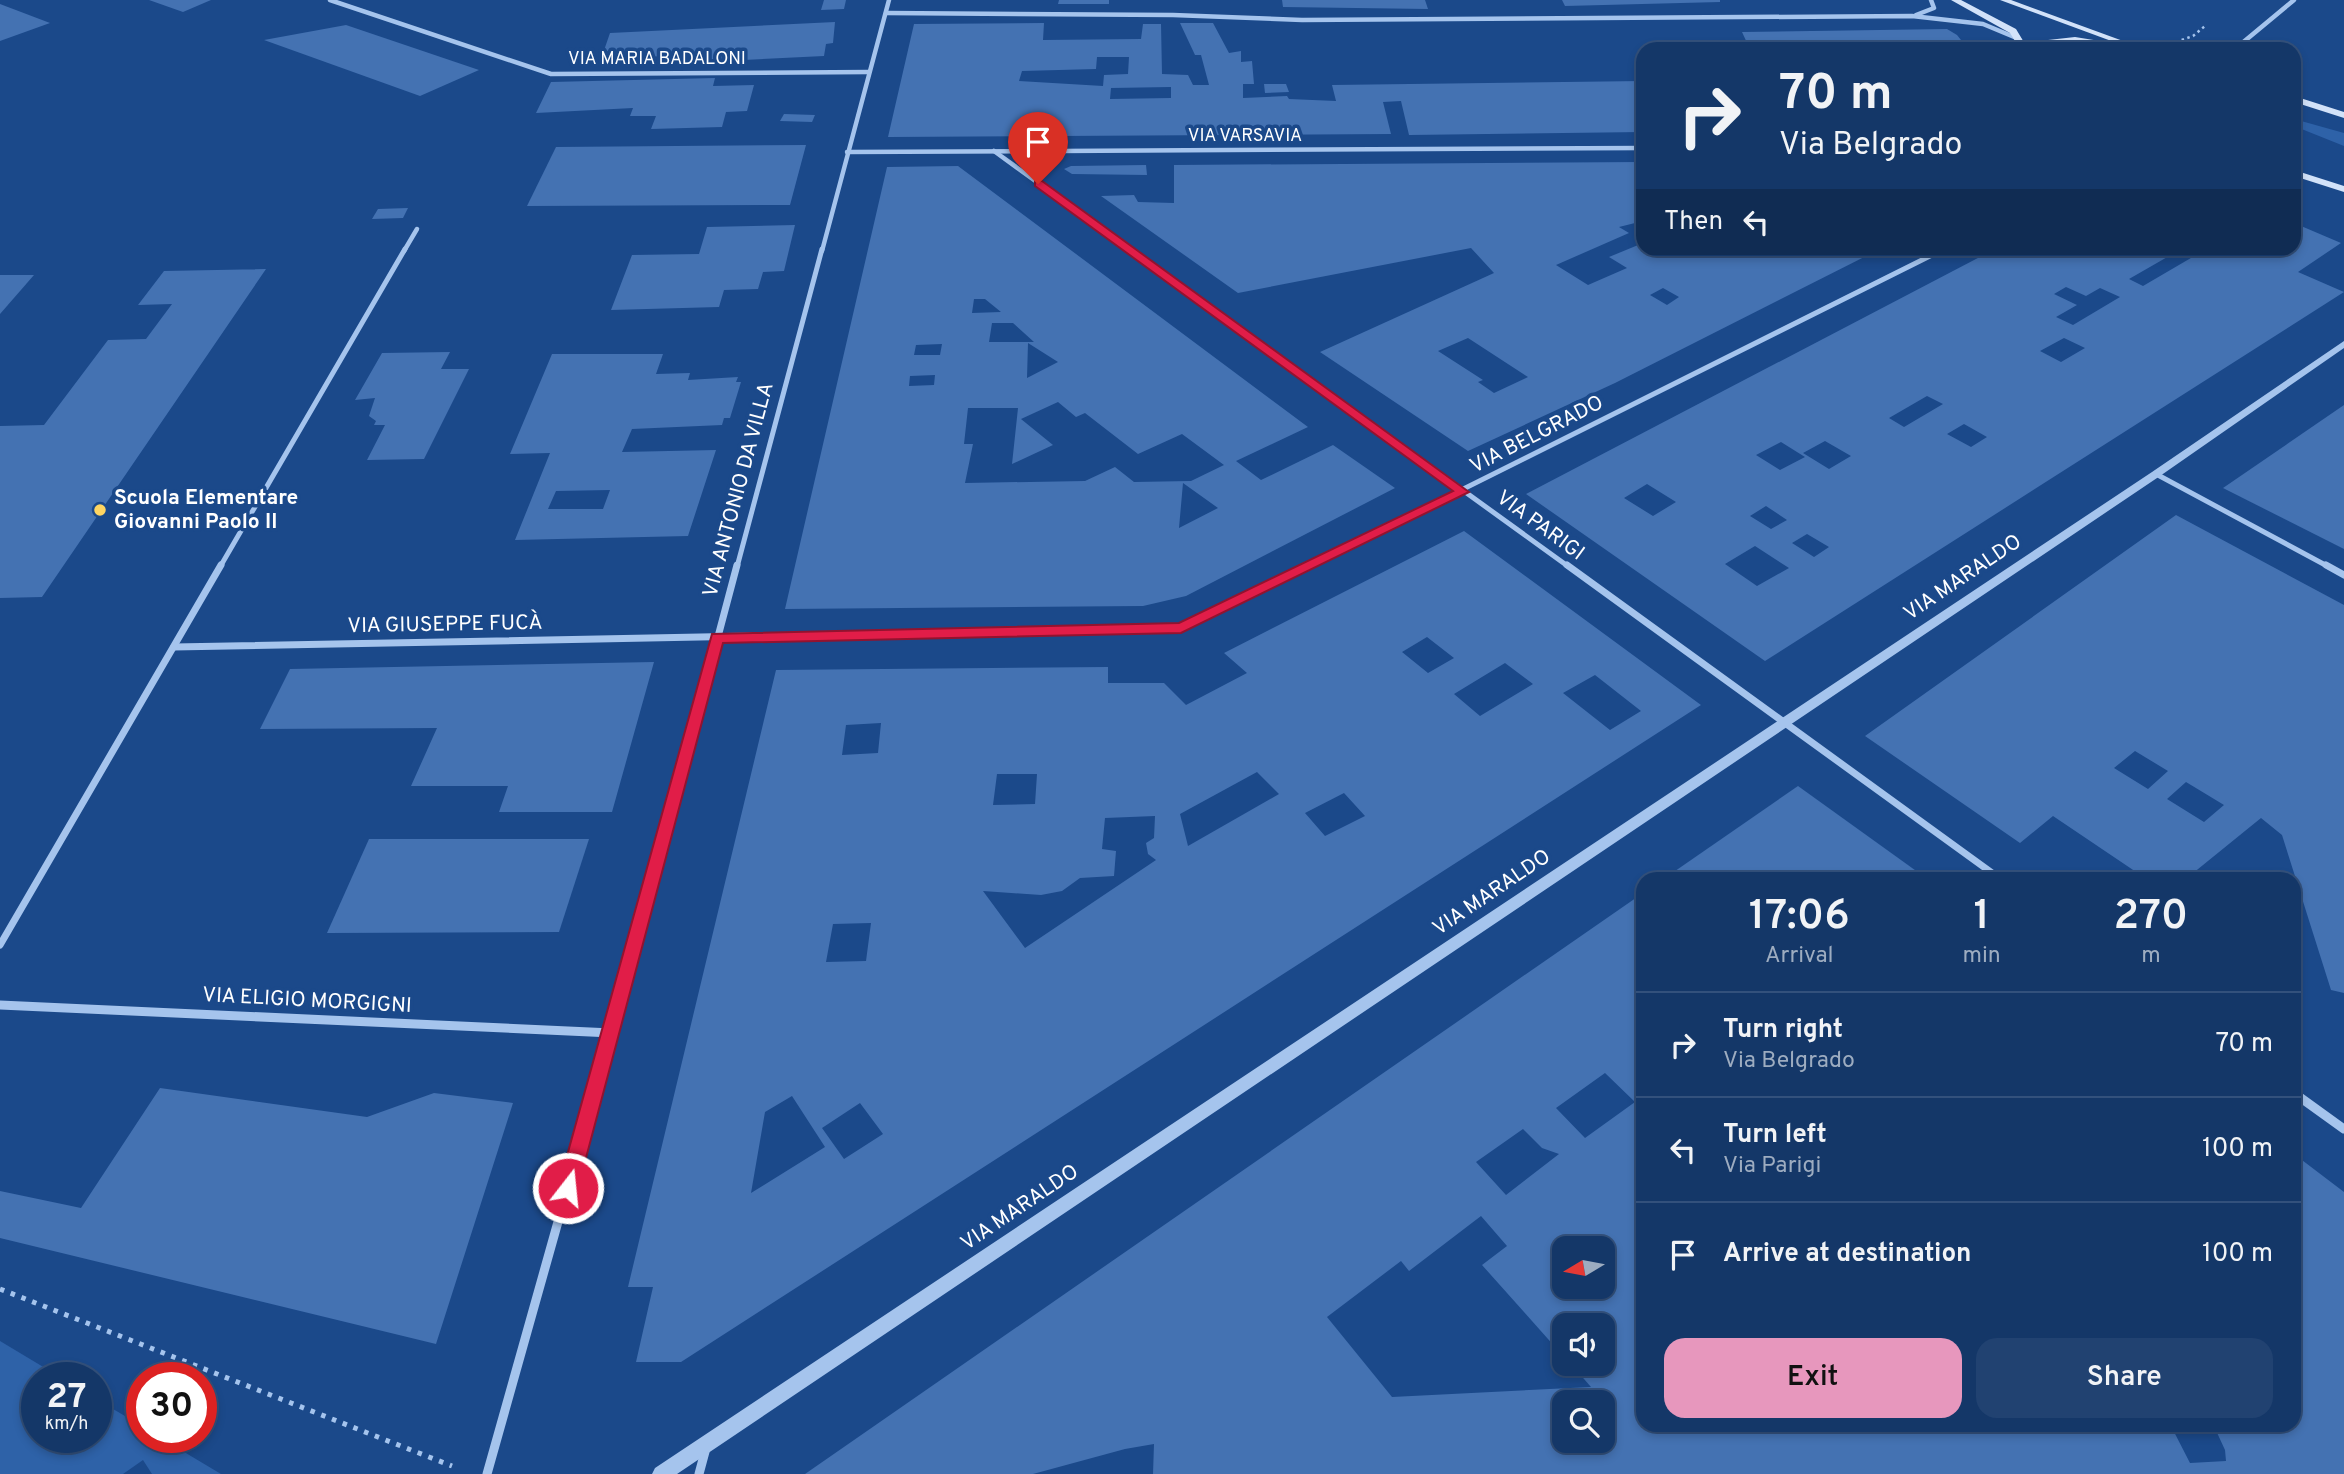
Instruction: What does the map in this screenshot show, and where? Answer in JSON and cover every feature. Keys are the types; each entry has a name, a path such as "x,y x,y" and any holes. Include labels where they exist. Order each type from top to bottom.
{"main road":[{"path":"1955,0 1996,20 2019,42"},
{"path":"2004,0 2121,42"},
{"path":"2050,42 2075,39 2095,42"},
{"path":"2301,101 2344,115"},
{"path":"2301,175 2344,189"}],"street":[{"name":"VIA MARIA BADALONI","path":"330,0 551,74 869,72"},
{"name":"VIA ANTONIO DA VILLA","path":"487,1474 612,1033 889,0"},
{"path":"1912,16 1934,8 1931,0"},
{"path":"2243,42 2294,0"},
{"path":"886,13 1173,15 1303,20 1912,16 1983,24 2016,42"},
{"name":"VIA VARSAVIA","path":"847,152 1636,148"},
{"name":"VIA PARIGI","path":"993,151 1991,872"},
{"path":"0,945 417,229"},
{"name":"VIA BELGRADO","path":"717,638 1181,628 1462,492 1930,256"},
{"name":"VIA MARALDO","path":"661,1474 1785,723 2344,344"},
{"path":"2155,474 2344,575"},
{"name":"VIA GIUSEPPE FUCÀ","path":"174,647 717,638"},
{"name":"VIA ELIGIO MORGIGNI","path":"0,1005 612,1033"},
{"path":"2301,1098 2344,1129"},
{"path":"699,1474 708,1441"}],"path":[{"path":"2165,42 2193,36 2211,21"},
{"path":"0,1289 461,1469"}],"shaded area":[{"path":"2301,121 2344,133 2344,146 2301,129"},
{"path":"0,1341 35,1362 21,1362 21,1453 112,1453 112,1408 126,1417 126,1453 186,1453 221,1474 152,1474 143,1460 123,1474 0,1474"}],"building":[{"path":"149,0 211,0 183,12"},
{"path":"824,0 846,0 844,9 821,10"},
{"path":"1059,0 1109,0 1109,4 1058,4"},
{"path":"1282,0 1425,0 1428,9 1283,7"},
{"path":"1562,0 1720,0 1720,2 1565,6"},
{"path":"0,4 50,23 0,41"},
{"path":"835,22 833,43 826,44 824,56 663,64 665,56 601,59 610,33"},
{"path":"1044,23 1043,40 1141,39 1143,24 1161,24 1162,74 1188,75 1193,85 1209,85 1201,55 1195,55 1180,23 1213,23 1229,53 1241,51 1241,62 1252,61 1254,84 1243,84 1243,98 1287,96 1289,99 1336,101 1332,85 1636,81 1636,132 1409,135 1401,101 1383,102 1391,134 888,137 914,24","holes":["1097,57 1129,57 1128,74 1104,75 1103,86 1019,81 1022,71 1096,69","1171,87 1171,98 1110,99 1111,88"]},
{"path":"346,25 479,70 420,96 264,40"},
{"path":"1947,29 1963,42 1747,42 1742,32"},
{"path":"715,78 713,86 754,85 747,111 726,112 722,127 651,129 656,116 630,116 633,108 536,113 551,82"},
{"path":"1264,84 1286,84 1289,92 1265,93"},
{"path":"784,114 815,115 812,122 780,121"},
{"path":"806,145 790,205 527,206 556,147"},
{"path":"1636,162 1636,223 1619,227 1629,233 1556,265 1588,285 1627,268 1609,257 1636,246 1636,256 1866,256 1615,383 1468,451 1320,352 1494,273 1471,248 1238,293 1101,196 1134,195 1138,202 1174,203 1174,165","holes":["1663,288 1679,297 1667,305 1650,295","1468,338 1528,377 1494,393 1478,382 1483,380 1438,351"]},
{"path":"1146,165 1147,175 1072,174 1064,169 1071,166"},
{"path":"958,166 1308,427 1236,461 1261,480 1333,445 1395,488 1186,596 1143,606 785,609 887,167","holes":["974,299 985,299 1001,312 972,313","992,323 1013,323 1034,342 989,342","1028,343 1058,362 1027,378","942,344 940,355 914,355 916,345","935,375 934,385 909,386 910,376","1058,402 1076,417 1085,413 1138,454 1182,434 1224,465 1191,481 1134,482 1115,467 1085,481 965,483 973,444 964,444 968,408 1018,408 1012,464 1053,445 1021,419","1183,483 1218,508 1179,528"]},
{"path":"408,208 403,218 372,219 378,209"},
{"path":"795,225 784,271 763,272 758,289 724,290 719,307 611,310 632,255 699,254 707,227"},
{"path":"2301,226 2341,243 2298,272 2344,292 1765,661 1526,494 1982,256 2169,256 2129,279 2143,286 2194,256 2301,256","holes":["2066,287 2086,296 2100,288 2120,297 2073,325 2056,317 2077,305 2054,294","2064,338 2085,348 2061,362 2040,351","1927,396 1943,404 1904,427 1889,418","1964,424 1987,437 1971,447 1947,434","1825,441 1851,456 1829,469 1803,453","1781,442 1805,457 1780,470 1756,455","1647,484 1676,502 1653,516 1624,498","1766,506 1787,520 1771,529 1750,516","1807,534 1829,547 1814,557 1792,543","1755,546 1789,568 1757,586 1725,564"]},
{"path":"266,269 42,597 0,598 0,426 44,425 108,340 146,339 172,304 138,305 164,271"},
{"path":"0,275 34,275 0,314"},
{"path":"450,352 441,369 469,369 424,459 367,460 385,425 374,425 376,421 369,416 375,398 355,400 382,353"},
{"path":"552,354 663,354 656,374 690,373 688,380 738,377 736,382 741,382 730,418 724,418 722,425 632,429 622,452 716,450 688,536 515,540 550,453 510,454","holes":["610,490 603,509 548,509 556,491"]},
{"path":"2344,405 2344,549 2223,488"},
{"path":"2176,515 2344,605 2344,993 2331,990 2301,895 2301,872 2294,872 2282,835 2261,818 2194,872 2136,872 2053,816 2020,843 1865,736","holes":["2135,751 2168,771 2148,789 2114,768","2186,782 2224,805 2204,822 2167,799"]},
{"path":"1464,531 1701,705 681,1362 636,1362 653,1287 628,1287 776,670 1108,667 1108,683 1164,683 1186,705 1247,673 1224,653","holes":["1427,637 1454,658 1428,673 1402,652","1505,663 1533,684 1480,716 1454,694","1595,675 1641,711 1610,730 1563,693","881,723 878,753 842,755 846,725","1257,772 1279,794 1188,846 1180,814","997,774 1037,774 1035,804 993,805","1344,793 1365,816 1325,836 1305,813","1155,816 1154,838 1146,843 1148,854 1156,860 1025,948 983,891 1041,895 1062,891 1080,878 1114,876 1116,851 1102,849 1105,818","871,923 866,961 826,962 833,924","792,1096 825,1147 751,1193 765,1112","860,1103 883,1134 844,1159 822,1128"]},
{"path":"654,662 612,812 499,812 508,786 411,786 437,728 260,729 290,669"},
{"path":"1798,786 1918,872 1674,872"},
{"path":"369,839 589,839 559,932 327,933"},
{"path":"1636,898 1636,1432 2174,1432 2190,1463 2226,1461 2225,1450 2217,1432 2301,1432 2301,1159 2344,1192 2344,1474 1153,1474 1154,1444 1125,1449 1033,1474 805,1474","holes":["1605,1073 1635,1102 1585,1138 1556,1108","1523,1129 1542,1148 1559,1154 1506,1195 1476,1162","1481,1216 1507,1246 1482,1265 1552,1344 1552,1313 1615,1313 1615,1376 1581,1376 1591,1387 1392,1397 1327,1317 1401,1261 1409,1271"]},
{"path":"160,1088 367,1117 434,1093 513,1103 436,1344 0,1238 0,1191 81,1208"}],"place":[{"name":"Scuola Elementare Giovanni Paolo II","path":"100,510"}],"route":[{"path":"568,1188 717,638 1181,628 1462,492 1038,184"}]}
